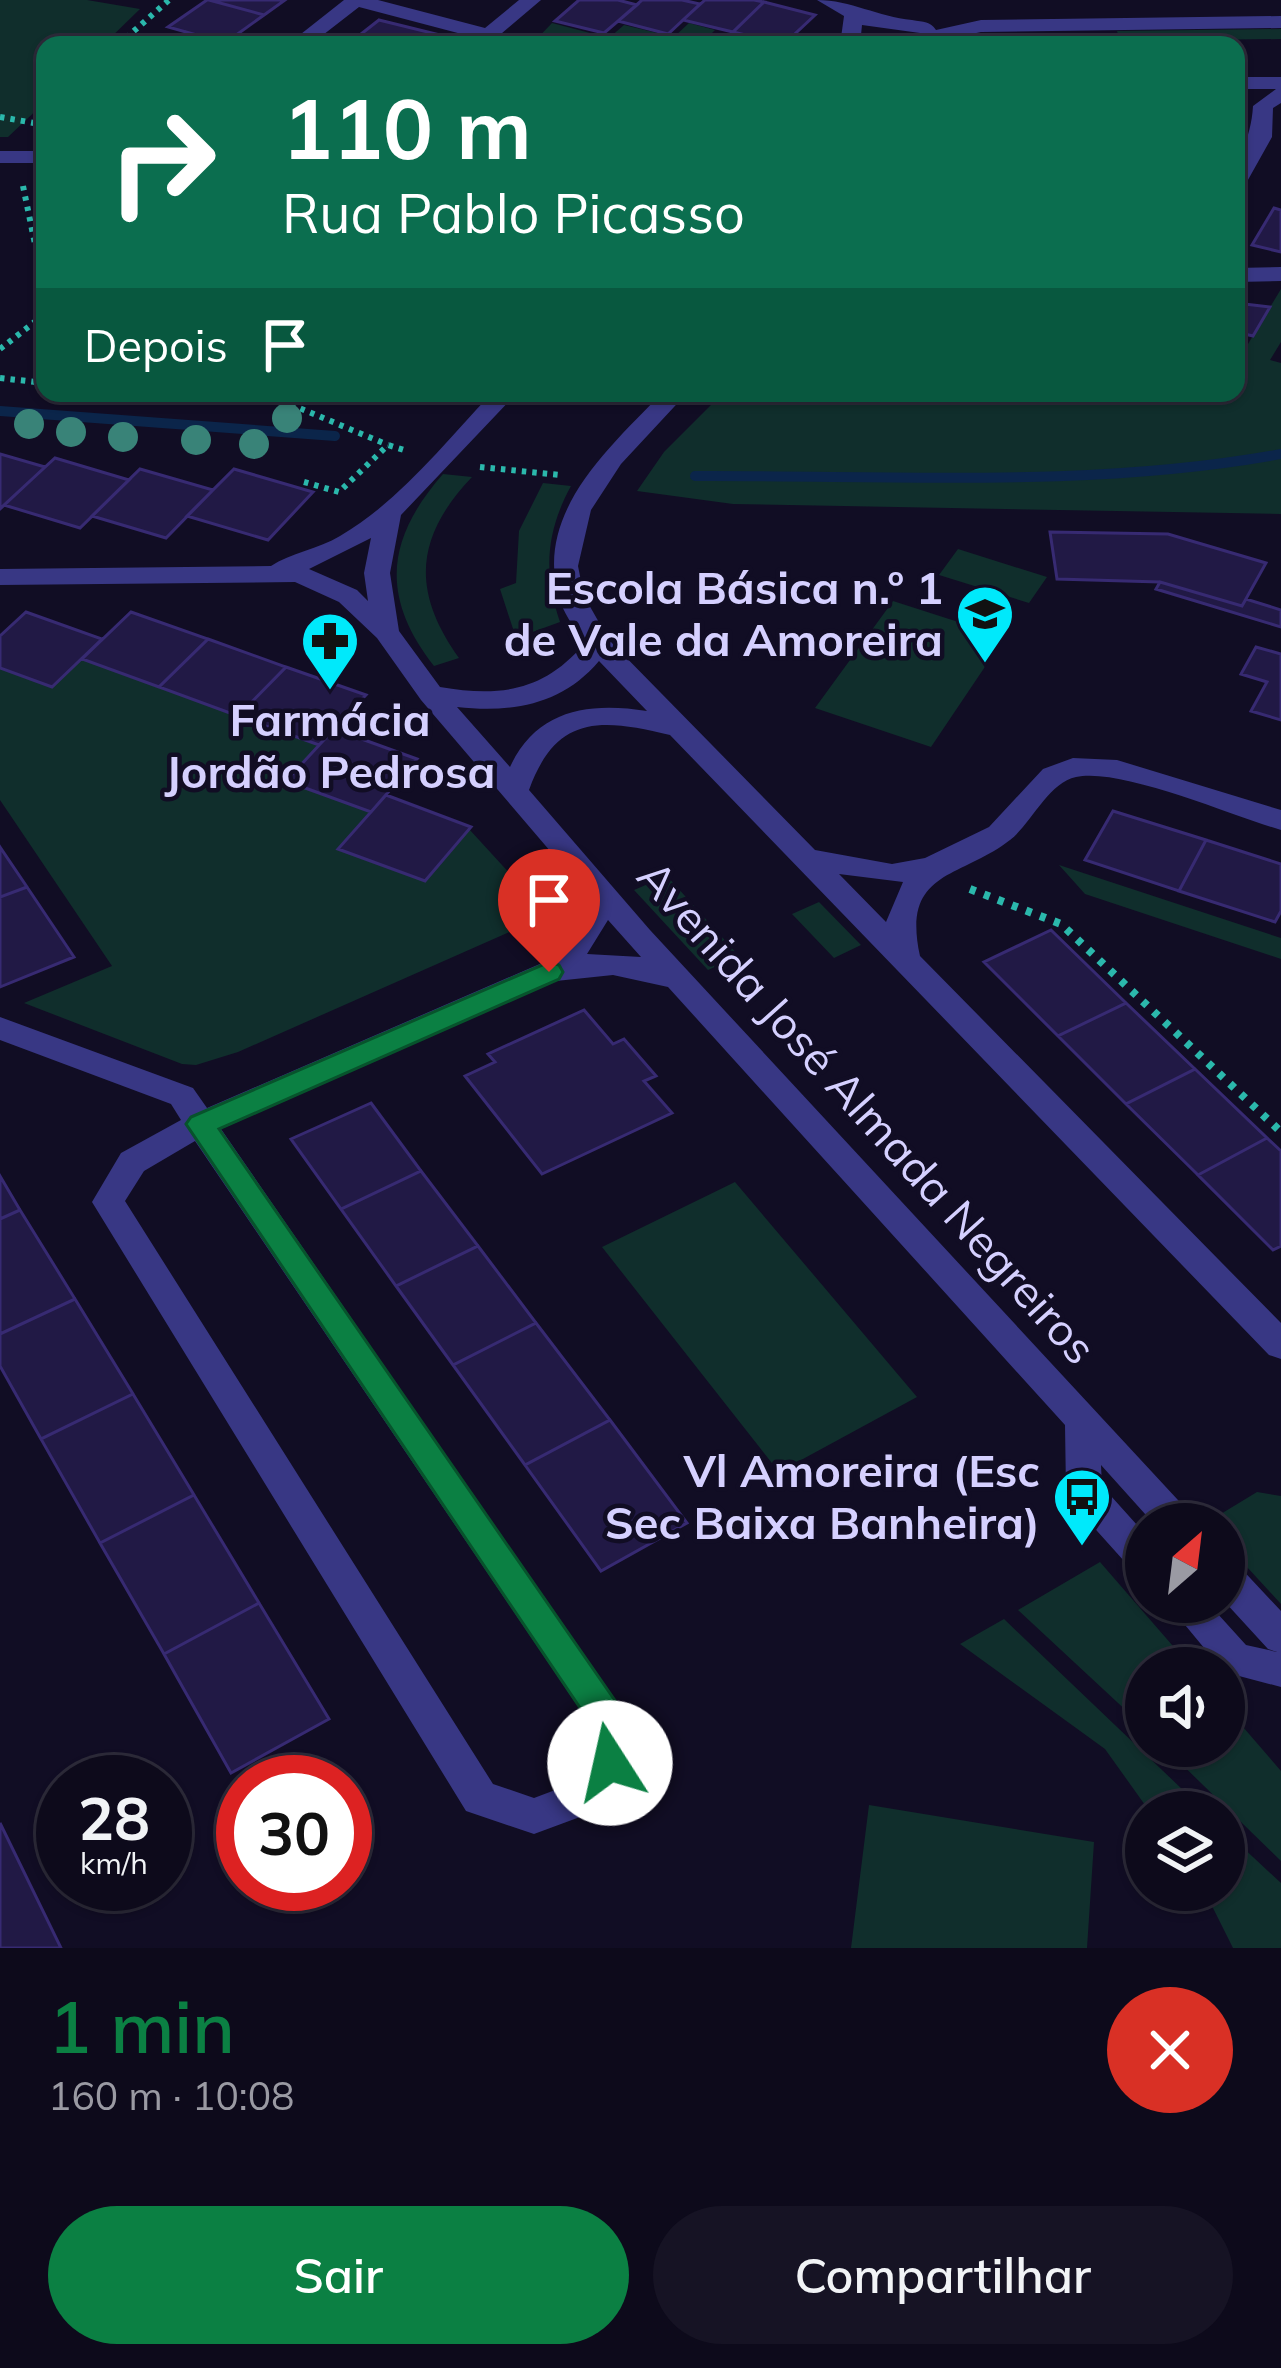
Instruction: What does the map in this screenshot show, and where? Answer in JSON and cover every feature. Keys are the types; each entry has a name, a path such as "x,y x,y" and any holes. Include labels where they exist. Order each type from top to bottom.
{"street":[{"path":"309,36 356,0 469,36"},
{"path":"487,36 531,0"},
{"path":"827,0 853,16 902,26 1281,22"},
{"path":"851,36 853,16"},
{"path":"1024,25 1067,36"},
{"path":"934,36 981,26"},
{"path":"1245,83 1281,82"},
{"path":"1245,168 1262,137 1263,106 1281,94"},
{"path":"1245,109 1259,119"},
{"path":"1245,274 1281,274"},
{"path":"267,572 338,551 366,533 496,402"},
{"path":"667,402 597,479 565,538 570,595 598,645 1281,1345"},
{"name":"Avenida José Almada Negreiros","path":"388,511 376,573 386,632 431,694 679,980 1158,1503"},
{"path":"0,577 299,574 348,596 386,632"},
{"path":"431,694 478,703 520,700 551,690 576,674 598,645"},
{"path":"515,790 534,743 573,718 638,717 681,728"},
{"path":"809,858 892,874 932,866 999,835 1053,776 1073,767 1117,769 1281,820"},
{"path":"905,957 899,916 905,896 932,866"},
{"path":"549,972 583,941 596,921 598,907 587,875"},
{"path":"0,1028 182,1096 201,1124 613,1726 610,1763 593,1794 534,1816 480,1798 108,1202 116,1178 134,1156 201,1124 549,972 579,964 631,964 679,980"},
{"path":"1082,1420 1084,1491 1125,1537"},
{"path":"1245,1598 1281,1637"},
{"path":"1203,1623 1235,1659 1281,1670"}],"path":[{"path":"128,36 169,0"},
{"path":"0,117 36,123"},
{"path":"10,157 36,245"},
{"path":"0,349 36,321"},
{"path":"0,378 36,382"},
{"path":"295,402 310,414 388,445"},
{"path":"304,482 339,492"},
{"path":"932,866 947,880 1061,924 1281,1132"}],"green space":[{"path":"0,0 87,0 140,9 112,36 36,36 36,111 8,137 0,137"},
{"path":"552,23 601,36 540,36"},
{"path":"689,23 715,30 711,34 714,36 675,36"},
{"path":"624,25 670,36 611,36"},
{"path":"1281,29 1281,39 1118,36 1117,31"},
{"path":"1281,289 1281,342 1270,360 1281,363 1281,514 733,504 637,491 664,452 714,402 1245,402 1245,349"},
{"path":"443,474 472,477 439,521 430,543 427,587 443,633 459,658 434,666 405,616 397,568 410,522"},
{"path":"543,483 571,486 556,520 550,552 551,586 560,622 516,638 500,589 516,583 519,531"},
{"path":"958,549 1047,577 1029,603 939,575"},
{"path":"893,601 1005,637 931,747 815,708"},
{"path":"82,659 319,745 371,812 339,849 425,881 469,829 548,915 238,1052 196,1065 182,1064 24,1003 112,966 0,800 0,668 52,687"},
{"path":"1059,865 1281,938 1281,959 1085,894"},
{"path":"667,876 739,956 708,970 634,890"},
{"path":"819,902 861,945 834,958 792,914"},
{"path":"735,1182 917,1397 779,1472 602,1247"},
{"path":"1257,1492 1281,1496 1281,1604 1245,1565 1245,1503 1239,1503"},
{"path":"1100,1562 1125,1591 1125,1623 1153,1623 1174,1647 1125,1647 1125,1709 1018,1610"},
{"path":"1004,1619 1125,1735 1125,1767 1159,1767 1184,1791 1135,1791 1105,1749 960,1644"},
{"path":"1245,1729 1281,1771 1281,1861 1245,1826 1245,1791 1209,1791 1185,1767 1245,1767"},
{"path":"869,1805 1094,1842 1087,1948 851,1948"},
{"path":"1245,1850 1281,1883 1281,1948 1233,1948 1214,1911 1245,1911"}],"building":[{"path":"207,0 264,15 235,36 200,36 168,27"},
{"path":"209,0 285,0 264,15"},
{"path":"579,0 637,5 604,33 555,21"},
{"path":"642,0 700,4 668,34 618,21"},
{"path":"705,0 764,2 733,32 683,20"},
{"path":"764,2 815,15 793,36 733,32"},
{"path":"379,20 440,35 439,36 359,36"},
{"path":"1274,208 1281,210 1281,252 1252,245"},
{"path":"1245,304 1270,307 1253,336 1245,334"},
{"path":"0,454 45,467 0,509"},
{"path":"55,458 129,480 80,528 4,505"},
{"path":"140,469 213,490 166,538 92,516"},
{"path":"234,469 313,492 268,540 187,516"},
{"path":"1050,532 1168,534 1266,563 1242,606 1160,582 1057,579"},
{"path":"1160,582 1242,606 1246,599 1281,610 1281,627 1156,589"},
{"path":"26,612 102,639 52,687 0,668 0,636"},
{"path":"131,612 208,639 159,687 82,659"},
{"path":"208,639 286,667 238,716 159,687"},
{"path":"1256,647 1281,654 1281,720 1251,711 1267,682 1241,674"},
{"path":"286,667 366,695 319,745 238,716"},
{"path":"334,729 417,759 371,812 286,781"},
{"path":"386,795 471,827 425,881 338,849"},
{"path":"1113,811 1206,840 1179,891 1085,860"},
{"path":"1206,840 1281,864 1281,911 1275,922 1179,891"},
{"path":"0,847 27,887 0,897"},
{"path":"27,887 74,957 0,987 0,897"},
{"path":"1051,930 1126,1003 1058,1036 984,962"},
{"path":"1126,1003 1195,1069 1126,1104 1058,1036"},
{"path":"584,1010 613,1044 624,1039 656,1076 644,1081 672,1113 542,1174 465,1076 495,1062 488,1054"},
{"path":"1195,1069 1267,1138 1198,1175 1126,1104"},
{"path":"371,1103 421,1171 341,1209 291,1139"},
{"path":"1267,1138 1281,1151 1281,1246 1273,1250 1198,1175"},
{"path":"421,1171 478,1246 396,1286 341,1209"},
{"path":"0,1176 20,1210 0,1219"},
{"path":"20,1210 75,1299 0,1334 0,1219"},
{"path":"478,1246 536,1323 453,1365 396,1286"},
{"path":"75,1299 133,1394 41,1439 0,1366 0,1334"},
{"path":"536,1323 610,1420 525,1465 453,1365"},
{"path":"133,1394 194,1495 100,1543 41,1439"},
{"path":"610,1420 687,1523 601,1571 525,1465"},
{"path":"194,1495 259,1603 164,1654 100,1543"},
{"path":"259,1603 329,1719 264,1755 221,1755 164,1654"},
{"path":"0,1823 36,1897 36,1911 43,1911 61,1948 0,1948"}],"waterway":[{"path":"0,411 335,436"},
{"path":"695,476 1063,476 1209,465 1281,454"}],"place":[{"name":"Escola Básica n.º 1 de Vale da Amoreira","path":"985,665"},
{"name":"Farmácia Jordão Pedrosa","path":"330,692"},
{"name":"Vl Amoreira (Esc Sec Baixa Banheira)","path":"1082,1548"}],"route":[{"path":"549,972 201,1124 613,1726 610,1763"}]}
